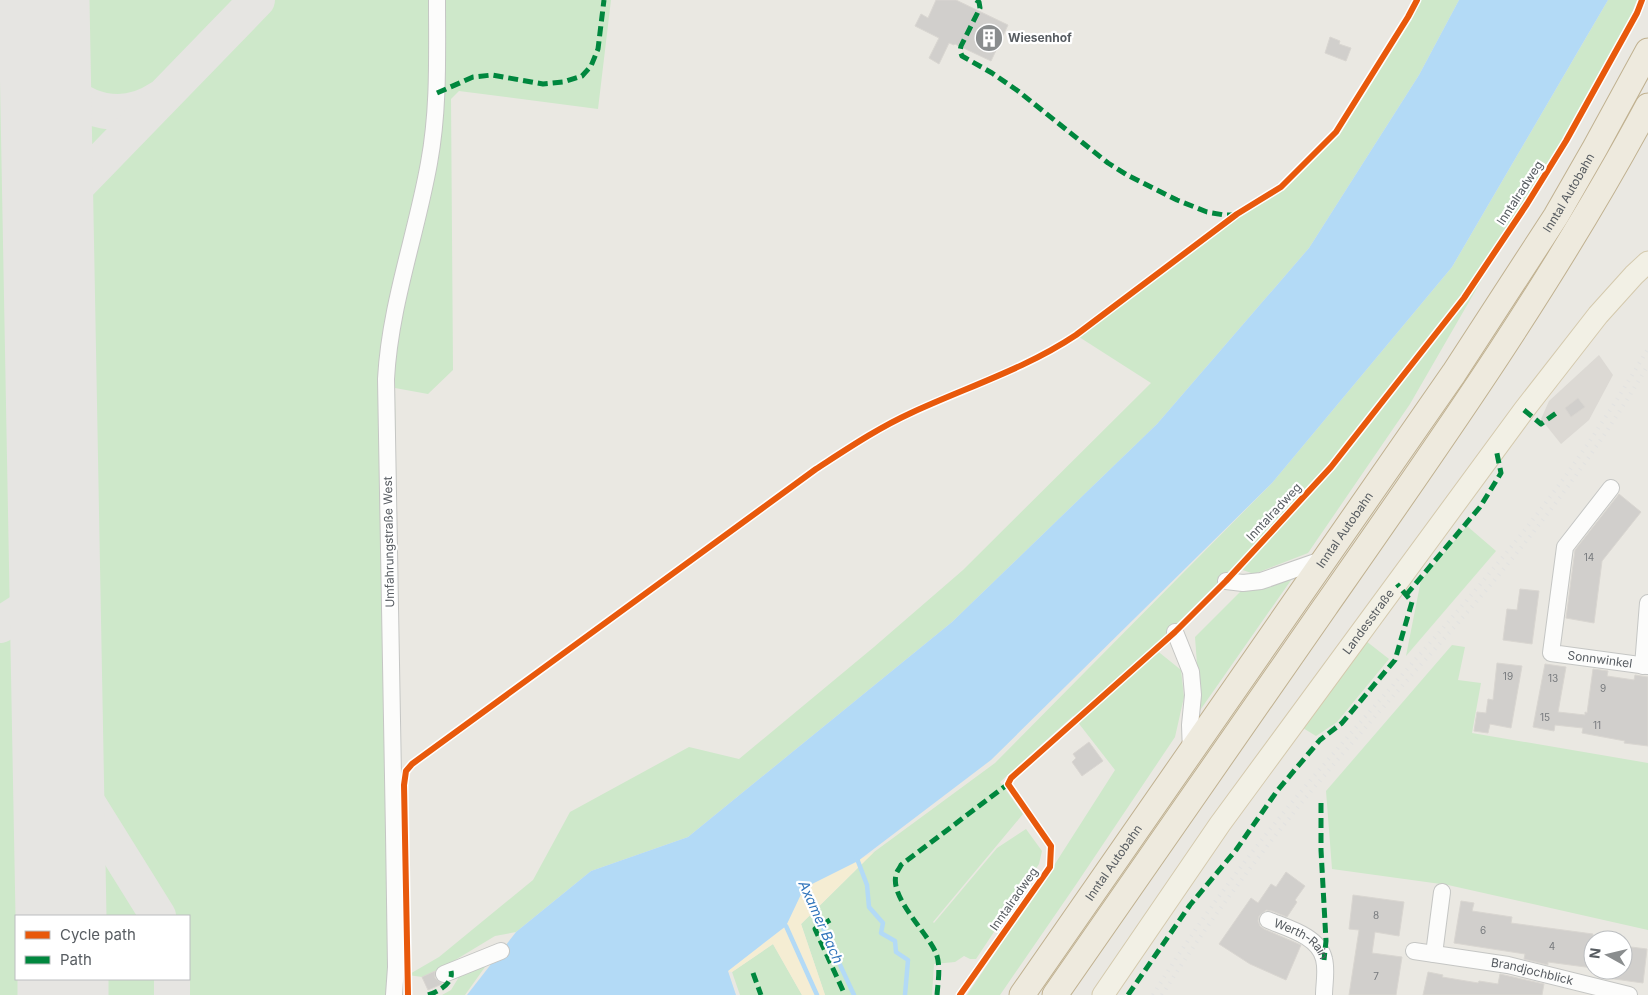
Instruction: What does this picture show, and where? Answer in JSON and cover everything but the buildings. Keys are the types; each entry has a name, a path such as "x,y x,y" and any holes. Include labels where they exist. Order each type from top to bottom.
{"highway":[{"name":"Inntal Autobahn","path":"1022,995 1454,373 1556,216 1648,51"},
{"name":"Inntal Autobahn","path":"1055,995 1470,397 1571,240 1619,160 1648,106"}],"main road":[{"name":"Landesstraße","path":"1103,995 1226,817 1536,394 1598,315 1648,262"}],"street":[{"name":"Umfahrungstraße West","path":"394,995 396,966 386,379 393,318 429,164 437,93 437,0"},
{"name":"Sonnwinkel","path":"1611,488 1565,547 1552,653 1645,666"},
{"path":"1226,581 1243,583 1261,581 1327,558"},
{"path":"1645,666 1648,603"},
{"path":"1175,632 1184,653 1192,680 1194,695 1190,725 1190,753"},
{"path":"1434,954 1442,892"},
{"name":"Werth-Rain","path":"1268,920 1306,938 1318,947 1322,953 1325,967 1324,995"},
{"path":"444,974 501,951"},
{"name":"Brandjochblick","path":"1414,951 1508,965 1629,995"}],"shaded area":[{"path":"1599,355 1613,375 1589,420 1561,444 1541,419 1549,401"}],"green space":[{"path":"0,0 611,0 598,109 459,91 451,99 453,370 428,394 395,388 403,995 0,995"},
{"path":"1417,0 1459,0 1419,75 1309,248 1157,424 952,622 688,837 591,871 516,932 495,936 442,968 422,977 408,975 439,957 533,880 570,812 689,747 739,759 963,570 1151,383 1076,335 1237,214 1281,187 1336,132"},
{"path":"1608,0 1637,0 1623,35 1410,404 1308,553 1254,574 1237,568 1226,581 1155,649 1181,670 1184,697 1175,737 1000,995 967,995 1053,867 1115,770 1073,716 1000,782 1023,814 933,922 997,848 1026,829 1042,851 1039,864 976,959 964,956 955,962 934,964 932,995 825,995 801,924 874,852 995,763 1272,483 1452,267"},
{"path":"1467,526 1496,551 1406,656 1421,580"},
{"path":"1296,573 1196,716 1199,692 1195,637 1241,591"},
{"path":"1366,641 1389,659 1337,722 1316,736 1303,728"},
{"path":"1452,645 1465,647 1458,680 1481,683 1472,733 1648,763 1648,930 1448,885 1332,869 1326,791"},
{"path":"773,944 802,995 740,995 732,972"},
{"path":"480,965 485,967 465,995 442,995 451,990 462,972"}],"sand":[{"path":"874,852 801,924 825,995 802,995 773,944 732,972 728,971 786,926 804,888"}],"water":[{"path":"1459,0 1608,0 1452,267 1272,483 991,760 858,861 804,888 786,926 728,971 736,995 467,995 516,932 591,871 688,837 952,622 1157,424 1309,248 1419,75"}],"waterway":[{"name":"Axamer Bach","path":"856,856 867,885 869,907 883,923 881,933 895,941 896,952 908,960 905,995"},
{"name":"Axamer Bach","path":"802,883 854,995"},
{"path":"782,922 786,926 817,995"}],"taxiway":[{"path":"48,253 53,220 63,200 257,0"},
{"path":"45,38 50,64 57,78 77,100 90,107 118,112 146,106 159,99"},
{"path":"0,625 56,589"},
{"path":"57,743 69,773 157,915"},
{"path":"172,980 172,995"}],"runway":[{"path":"44,0 61,915"},
{"path":"63,980 63,995"}],"railway":[{"path":"1153,995 1211,907 1275,823 1460,608 1541,509 1597,430 1648,349"},
{"path":"1162,995 1220,909 1307,796 1482,595 1549,512 1590,455 1648,365"}],"marked path":[{"path":"437,93 473,77 492,75 543,84 563,82 582,76 591,66 598,49 604,0"},
{"path":"976,0 979,2 980,8 961,46 962,56 1018,91 1108,163 1127,175 1177,200 1207,212 1235,215"},
{"path":"1524,410 1541,424 1559,411"},
{"path":"1406,595 1480,507 1501,473 1496,449"},
{"path":"1128,995 1190,905 1236,850 1277,791 1320,740 1342,723 1395,660 1412,602 1397,584"},
{"path":"937,995 938,958 898,894 896,874 901,865 1008,784"},
{"path":"1321,803 1321,850 1326,941 1324,960"},
{"path":"830,920 815,929 845,995"},
{"path":"428,995 436,992 448,983 451,971"},
{"path":"753,973 761,995"}],"cycle path":[{"path":"408,995 404,785 406,771 412,764 816,469 887,425 1016,368 1057,347 1076,335 1237,214 1281,187 1336,132 1417,0"},
{"name":"Inntalradweg","path":"960,995 1050,867 1051,846 1008,784 1011,778 1175,632 1226,581 1331,467 1464,298 1527,204 1566,141 1637,13 1642,0"}],"place":[{"name":"Wiesenhof","path":"989,38"}]}
